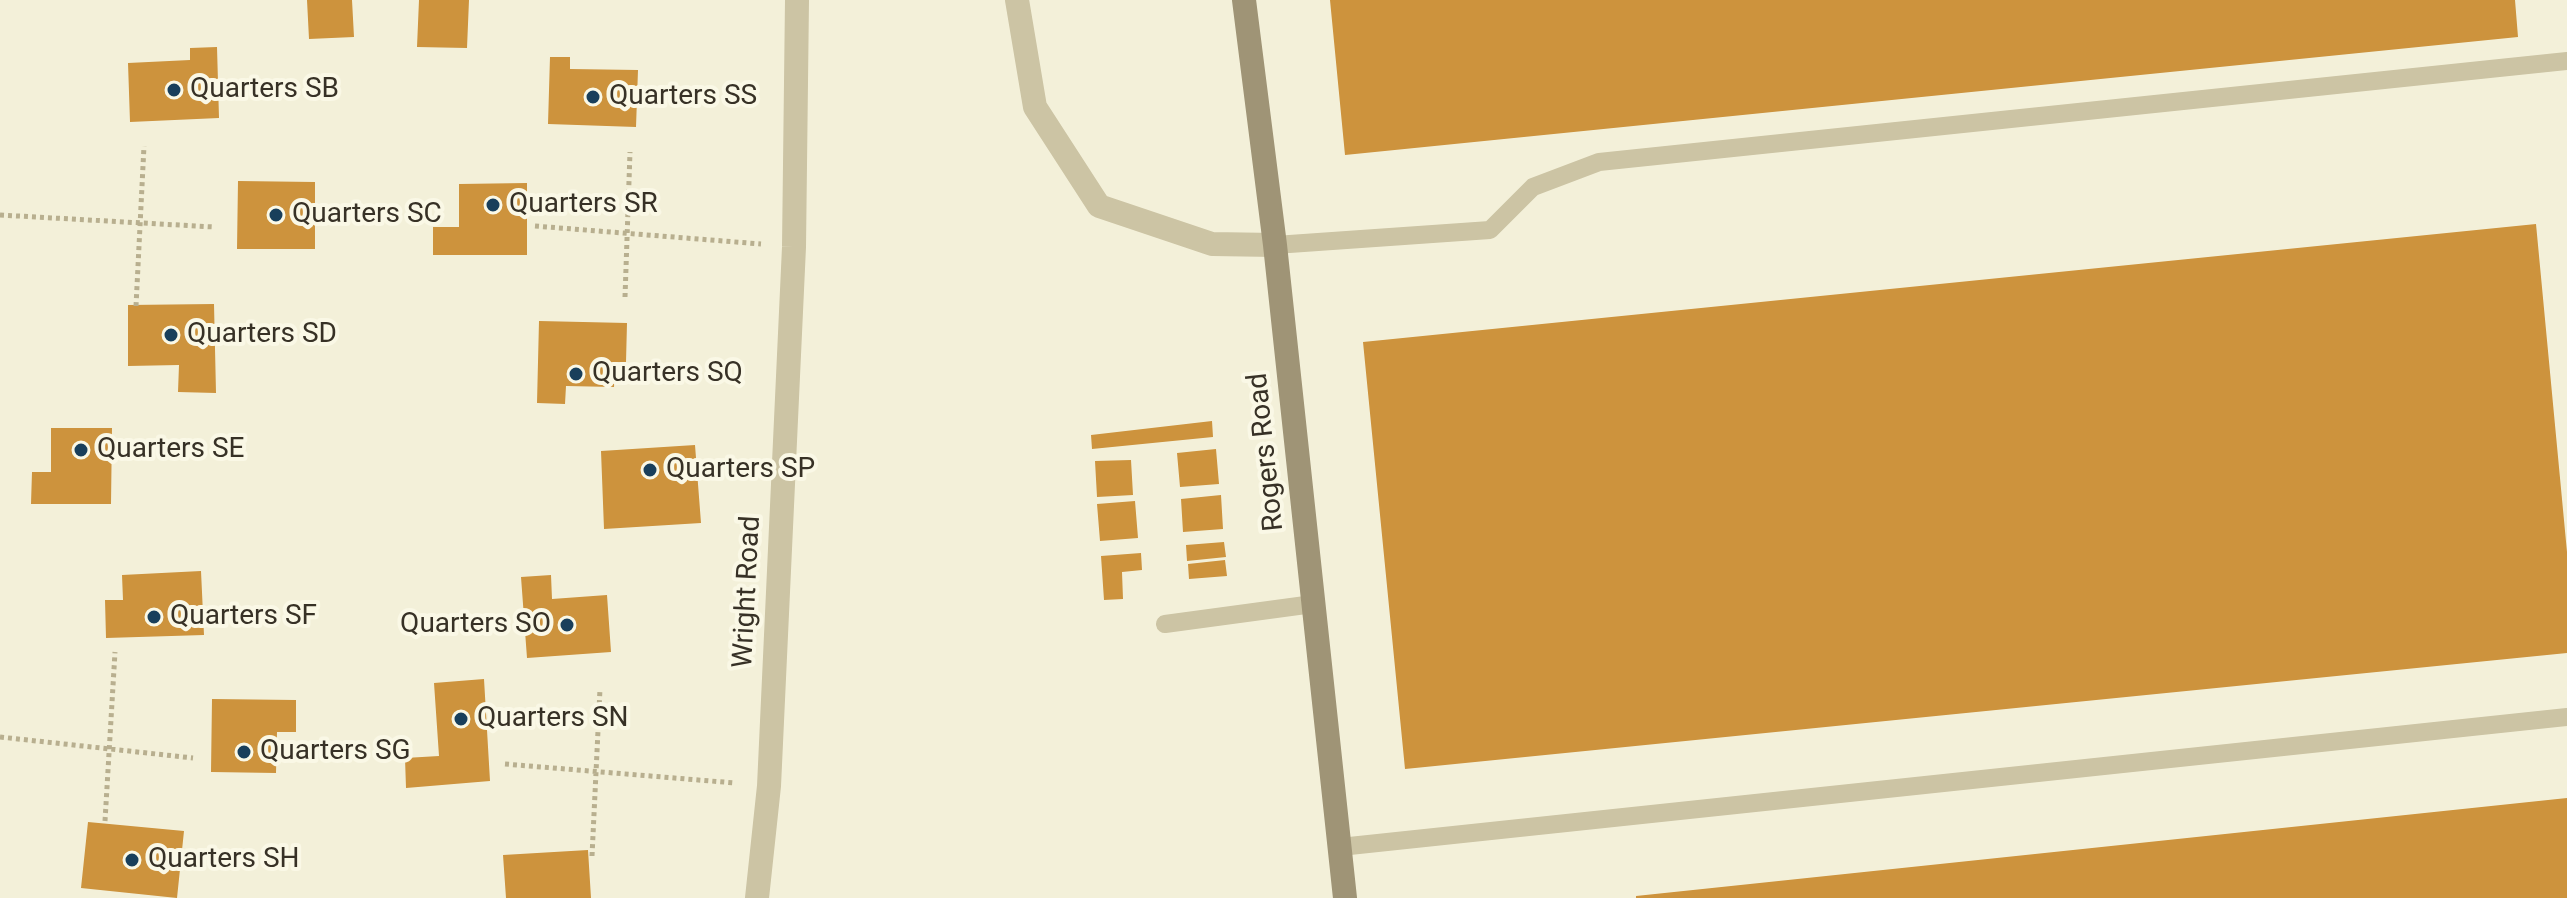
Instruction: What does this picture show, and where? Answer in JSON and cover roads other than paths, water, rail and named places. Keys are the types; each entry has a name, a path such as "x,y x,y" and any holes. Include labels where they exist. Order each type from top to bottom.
{"street":[{"name":"Wright Road","path":"757,898 769,786 794,247 797,0"},
{"path":"1017,0 1035,107 1099,206 1212,244 1275,245"},
{"name":"Rogers Road","path":"1244,0 1275,245 1345,898"}],"lane":[{"path":"1275,245 1490,230 1533,187 1599,162 2567,61"},
{"path":"1165,624 1313,604"},
{"path":"1340,847 2567,717"}],"place":[{"name":"Quarters SB","path":"174,90"},
{"name":"Quarters SS","path":"593,97"},
{"name":"Quarters SR","path":"493,205"},
{"name":"Quarters SC","path":"276,215"},
{"name":"Quarters SD","path":"171,335"},
{"name":"Quarters SQ","path":"576,374"},
{"name":"Quarters SE","path":"81,450"},
{"name":"Quarters SP","path":"650,470"},
{"name":"Quarters SF","path":"154,617"},
{"name":"Quarters SO","path":"567,625"},
{"name":"Quarters SN","path":"461,719"},
{"name":"Quarters SG","path":"244,752"},
{"name":"Quarters SH","path":"132,860"}]}
